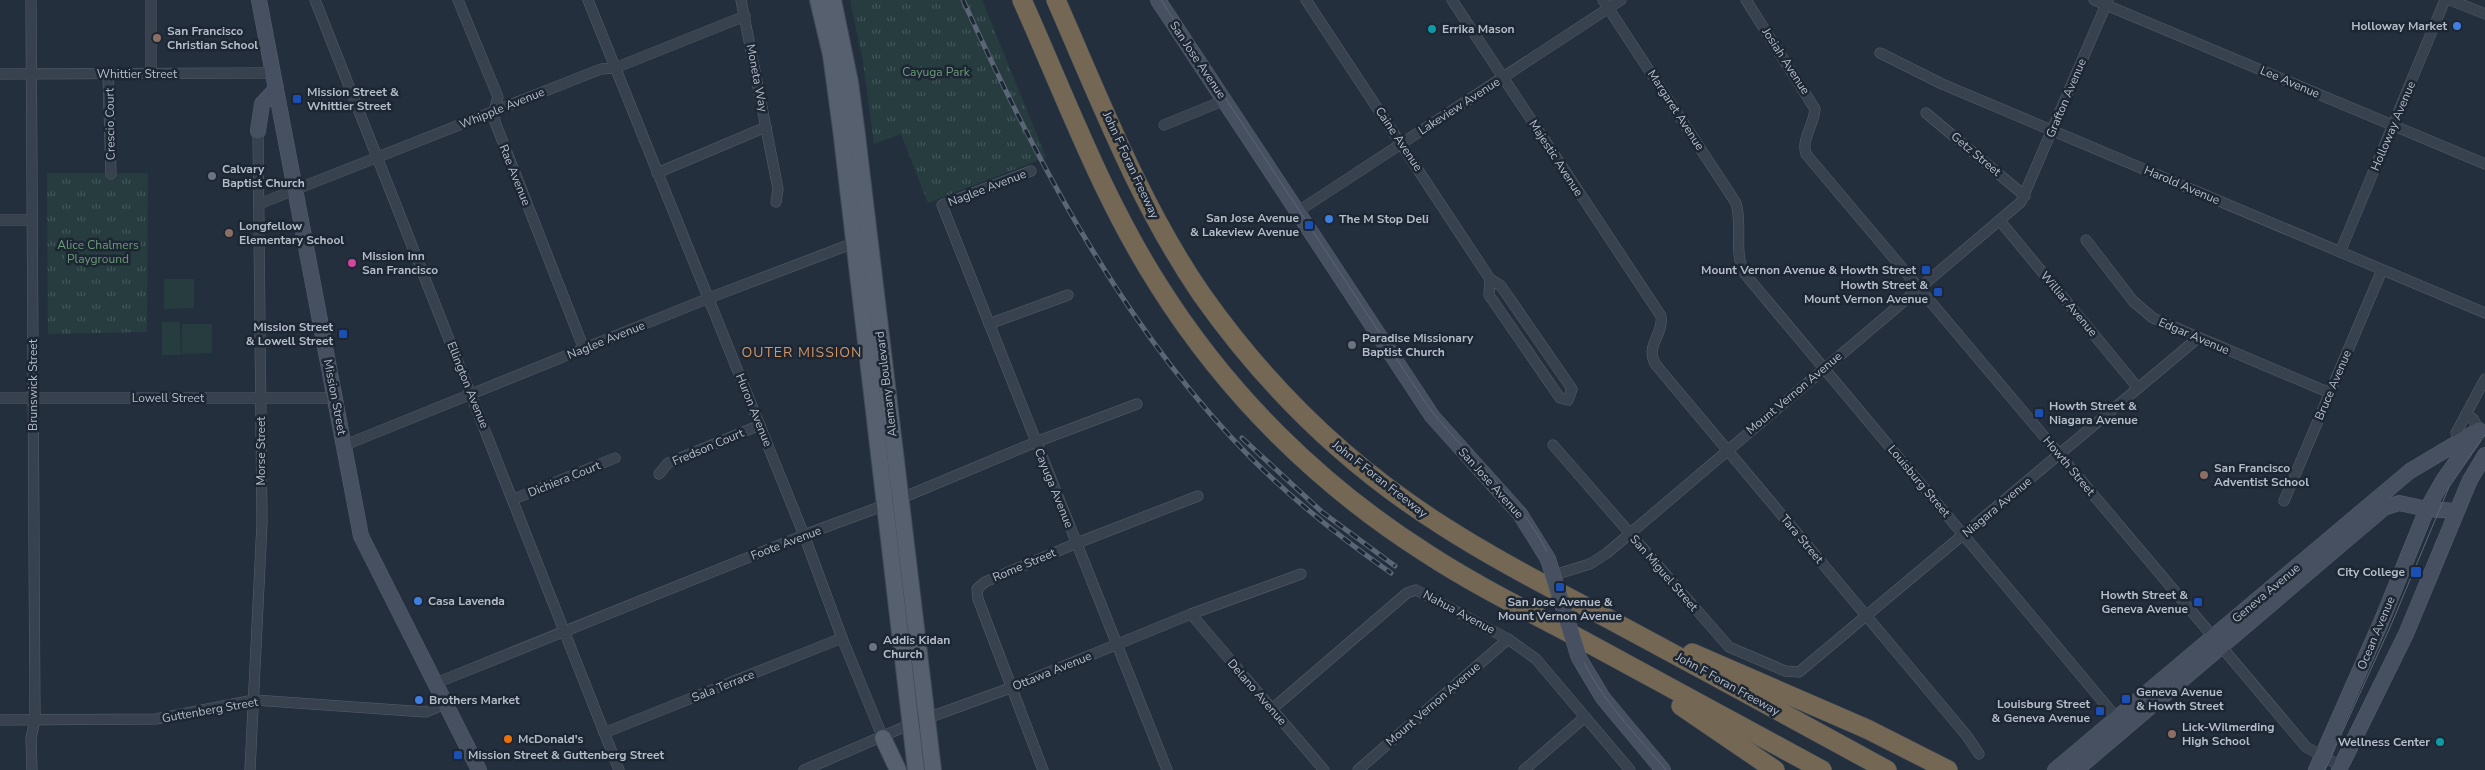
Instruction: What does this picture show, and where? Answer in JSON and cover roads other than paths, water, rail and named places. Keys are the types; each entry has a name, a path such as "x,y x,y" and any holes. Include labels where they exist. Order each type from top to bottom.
{"highway":[{"path":"1022,0 1126,230 1181,319 1241,395 1315,469 1391,530 1467,577 1822,770"},
{"name":"John F Foran Freeway","path":"1056,0 1131,170 1166,236 1210,306 1266,376 1335,445 1405,501 1481,549 1887,770"},
{"path":"1619,624 1738,671 1883,737 1948,770"},
{"path":"1604,652 1775,770"}],"main road":[{"name":"Mission Street","path":"259,0 361,536 479,770"},
{"name":"Alemany Boulevard","path":"818,0 831,55 861,240 918,722 916,770"},
{"name":"Alemany Boulevard","path":"833,0 850,82 861,240"},
{"name":"San Jose Avenue","path":"1158,0 1432,416 1520,514 1548,559 1579,658 1603,698 1662,770"},
{"path":"258,131 262,104 276,89"},
{"name":"Ocean Avenue","path":"2318,764 2386,612 2427,510 2444,479 2483,428"},
{"name":"Geneva Avenue","path":"2218,642 2410,471 2483,428"},
{"name":"Ocean Avenue","path":"2340,768 2406,634 2456,511 2470,480 2485,455"},
{"name":"Geneva Avenue","path":"2055,770 2122,723 2218,642 2384,508 2399,503 2427,510 2456,511"},
{"name":"Alemany Boulevard","path":"918,722 932,770"},
{"name":"Geneva Avenue","path":"2076,770 2122,723"},
{"path":"883,738 898,770"}],"street":[{"name":"Brunswick Street","path":"31,0 35,720 31,738 32,770"},
{"path":"151,0 151,74"},
{"name":"Ellington Avenue","path":"315,0 514,499 619,770"},
{"name":"Rae Avenue","path":"458,0 498,97 494,112 495,122 584,349"},
{"name":"Huron Avenue","path":"588,0 804,535 842,638 883,738"},
{"name":"Moneta Way","path":"657,173 766,127 741,0"},
{"name":"Caine Avenue","path":"1306,0 1490,279 1501,286 1572,389 1568,400 1560,398 1489,295 1490,279"},
{"name":"Majestic Avenue","path":"1452,0 1661,316"},
{"name":"Lakeview Avenue","path":"1297,212 1503,77 1606,4 1622,0"},
{"name":"Josiah Avenue","path":"1746,0 1815,109 1815,117 1805,140 1804,148 1806,154"},
{"name":"Lee Avenue","path":"2094,0 2107,2 2485,164"},
{"name":"Holloway Avenue","path":"2340,252 2445,0"},
{"path":"2450,0 2485,14"},
{"name":"Grafton Avenue","path":"2025,196 2107,2"},
{"name":"Margaret Avenue","path":"1606,4 1731,195 1737,208 1740,224"},
{"name":"Whipple Avenue","path":"259,204 602,69 615,68 745,16"},
{"name":"Harold Avenue","path":"1880,53 1942,84 2485,313"},
{"name":"Whittier Street","path":"0,74 273,73"},
{"name":"Crescio Court","path":"108,74 111,174"},
{"path":"1164,125 1225,100"},
{"name":"Getz Street","path":"1926,112 2025,196"},
{"path":"766,127 778,189 776,202"},
{"name":"Morse Street","path":"250,770 262,523 258,131"},
{"name":"Howth Street","path":"1806,154 2218,642 2318,764 2340,768"},
{"name":"Naglee Avenue","path":"942,205 1031,171"},
{"name":"Mount Vernon Avenue","path":"1554,575 1570,571 1599,559 2000,221 2025,196"},
{"name":"Cayuga Avenue","path":"942,205 1167,770"},
{"path":"0,220 32,220"},
{"name":"Williar Avenue","path":"2000,221 2138,388"},
{"name":"Louisburg Street","path":"1740,224 1738,255 1740,265 1745,274 2122,723"},
{"name":"Naglee Avenue","path":"345,445 709,298 861,240"},
{"name":"Edgar Avenue","path":"2086,240 2142,310 2163,323 2330,393"},
{"name":"Bruce Avenue","path":"2284,501 2382,270"},
{"path":"989,324 1068,295"},
{"name":"Tara Street","path":"1661,316 1661,328 1651,347 1652,360 1967,736 1979,754"},
{"name":"Niagara Avenue","path":"1794,672 1803,670 2198,338"},
{"path":"2456,433 2485,379"},
{"name":"Lowell Street","path":"0,398 336,398"},
{"name":"Foote Avenue","path":"436,684 804,535 892,502 1036,442 1137,404"},
{"path":"2466,414 2483,428"},
{"name":"Fredson Court","path":"659,474 668,463 760,425"},
{"name":"San Miguel Street","path":"1553,445 1729,647 1748,656 1794,672"},
{"name":"Dichiera Court","path":"514,499 615,458"},
{"name":"Rome Street","path":"1043,770 978,599 977,589 985,582 1077,543 1198,496"},
{"name":"Ottawa Avenue","path":"804,770 918,722 1013,687 1190,614 1301,574"},
{"name":"Nahua Avenue","path":"1272,709 1407,593 1416,590 1508,639 1536,659 1630,770"},
{"name":"Delano Avenue","path":"1190,614 1324,770"},
{"name":"Sala Terrace","path":"604,733 842,638"},
{"name":"Mount Vernon Avenue","path":"1358,770 1508,639"},
{"name":"Guttenberg Street","path":"0,720 156,719 254,700 426,712 446,703"},
{"path":"1524,770 1585,717"}],"tram line":[{"path":"1161,0 1425,402 1454,438 1502,489 1531,524 1550,557 1572,630 1582,658 1590,673 1609,703 1666,770"},
{"path":"2325,770 2391,625 2449,487 2485,435"}],"railway":[{"path":"963,0 1021,122 1053,182 1087,242 1124,300 1164,356 1206,409 1267,474 1318,518 1391,573"},
{"path":"1242,438 1322,512 1395,566"}],"place":[{"name":"Holloway Market","path":"2457,26"},
{"name":"Errika Mason","path":"1432,29"},
{"name":"San Francisco Christian School","path":"157,38"},
{"name":"Mission Street & Whittier Street","path":"297,99"},
{"name":"Calvary Baptist Church","path":"212,176"},
{"name":"The M Stop Deli","path":"1329,219"},
{"name":"San Jose Avenue & Lakeview Avenue","path":"1309,225"},
{"name":"Longfellow Elementary School","path":"229,233"},
{"name":"Mission Inn San Francisco","path":"352,263"},
{"name":"Mount Vernon Avenue & Howth Street","path":"1926,270"},
{"name":"Howth Street & Mount Vernon Avenue","path":"1938,292"},
{"name":"Mission Street & Lowell Street","path":"343,334"},
{"name":"Paradise Missionary Baptist Church","path":"1352,345"},
{"name":"Howth Street & Niagara Avenue","path":"2039,413"},
{"name":"San Francisco Adventist School","path":"2204,475"},
{"name":"City College","path":"2416,572"},
{"name":"San Jose Avenue & Mount Vernon Avenue","path":"1560,587"},
{"name":"Casa Lavenda","path":"418,601"},
{"name":"Howth Street & Geneva Avenue","path":"2198,602"},
{"name":"Addis Kidan Church","path":"873,647"},
{"name":"Geneva Avenue & Howth Street","path":"2126,699"},
{"name":"Brothers Market","path":"419,700"},
{"name":"Louisburg Street & Geneva Avenue","path":"2100,711"},
{"name":"Lick-Wilmerding High School","path":"2172,734"},
{"name":"McDonald's","path":"508,739"},
{"name":"Wellness Center","path":"2440,742"},
{"name":"Mission Street & Guttenberg Street","path":"458,755"}],"district":[{"name":"OUTER MISSION","path":"802,352"}],"park label":[{"name":"Cayuga Park","path":"936,72"},
{"name":"Alice Chalmers Playground","path":"98,252"}]}
